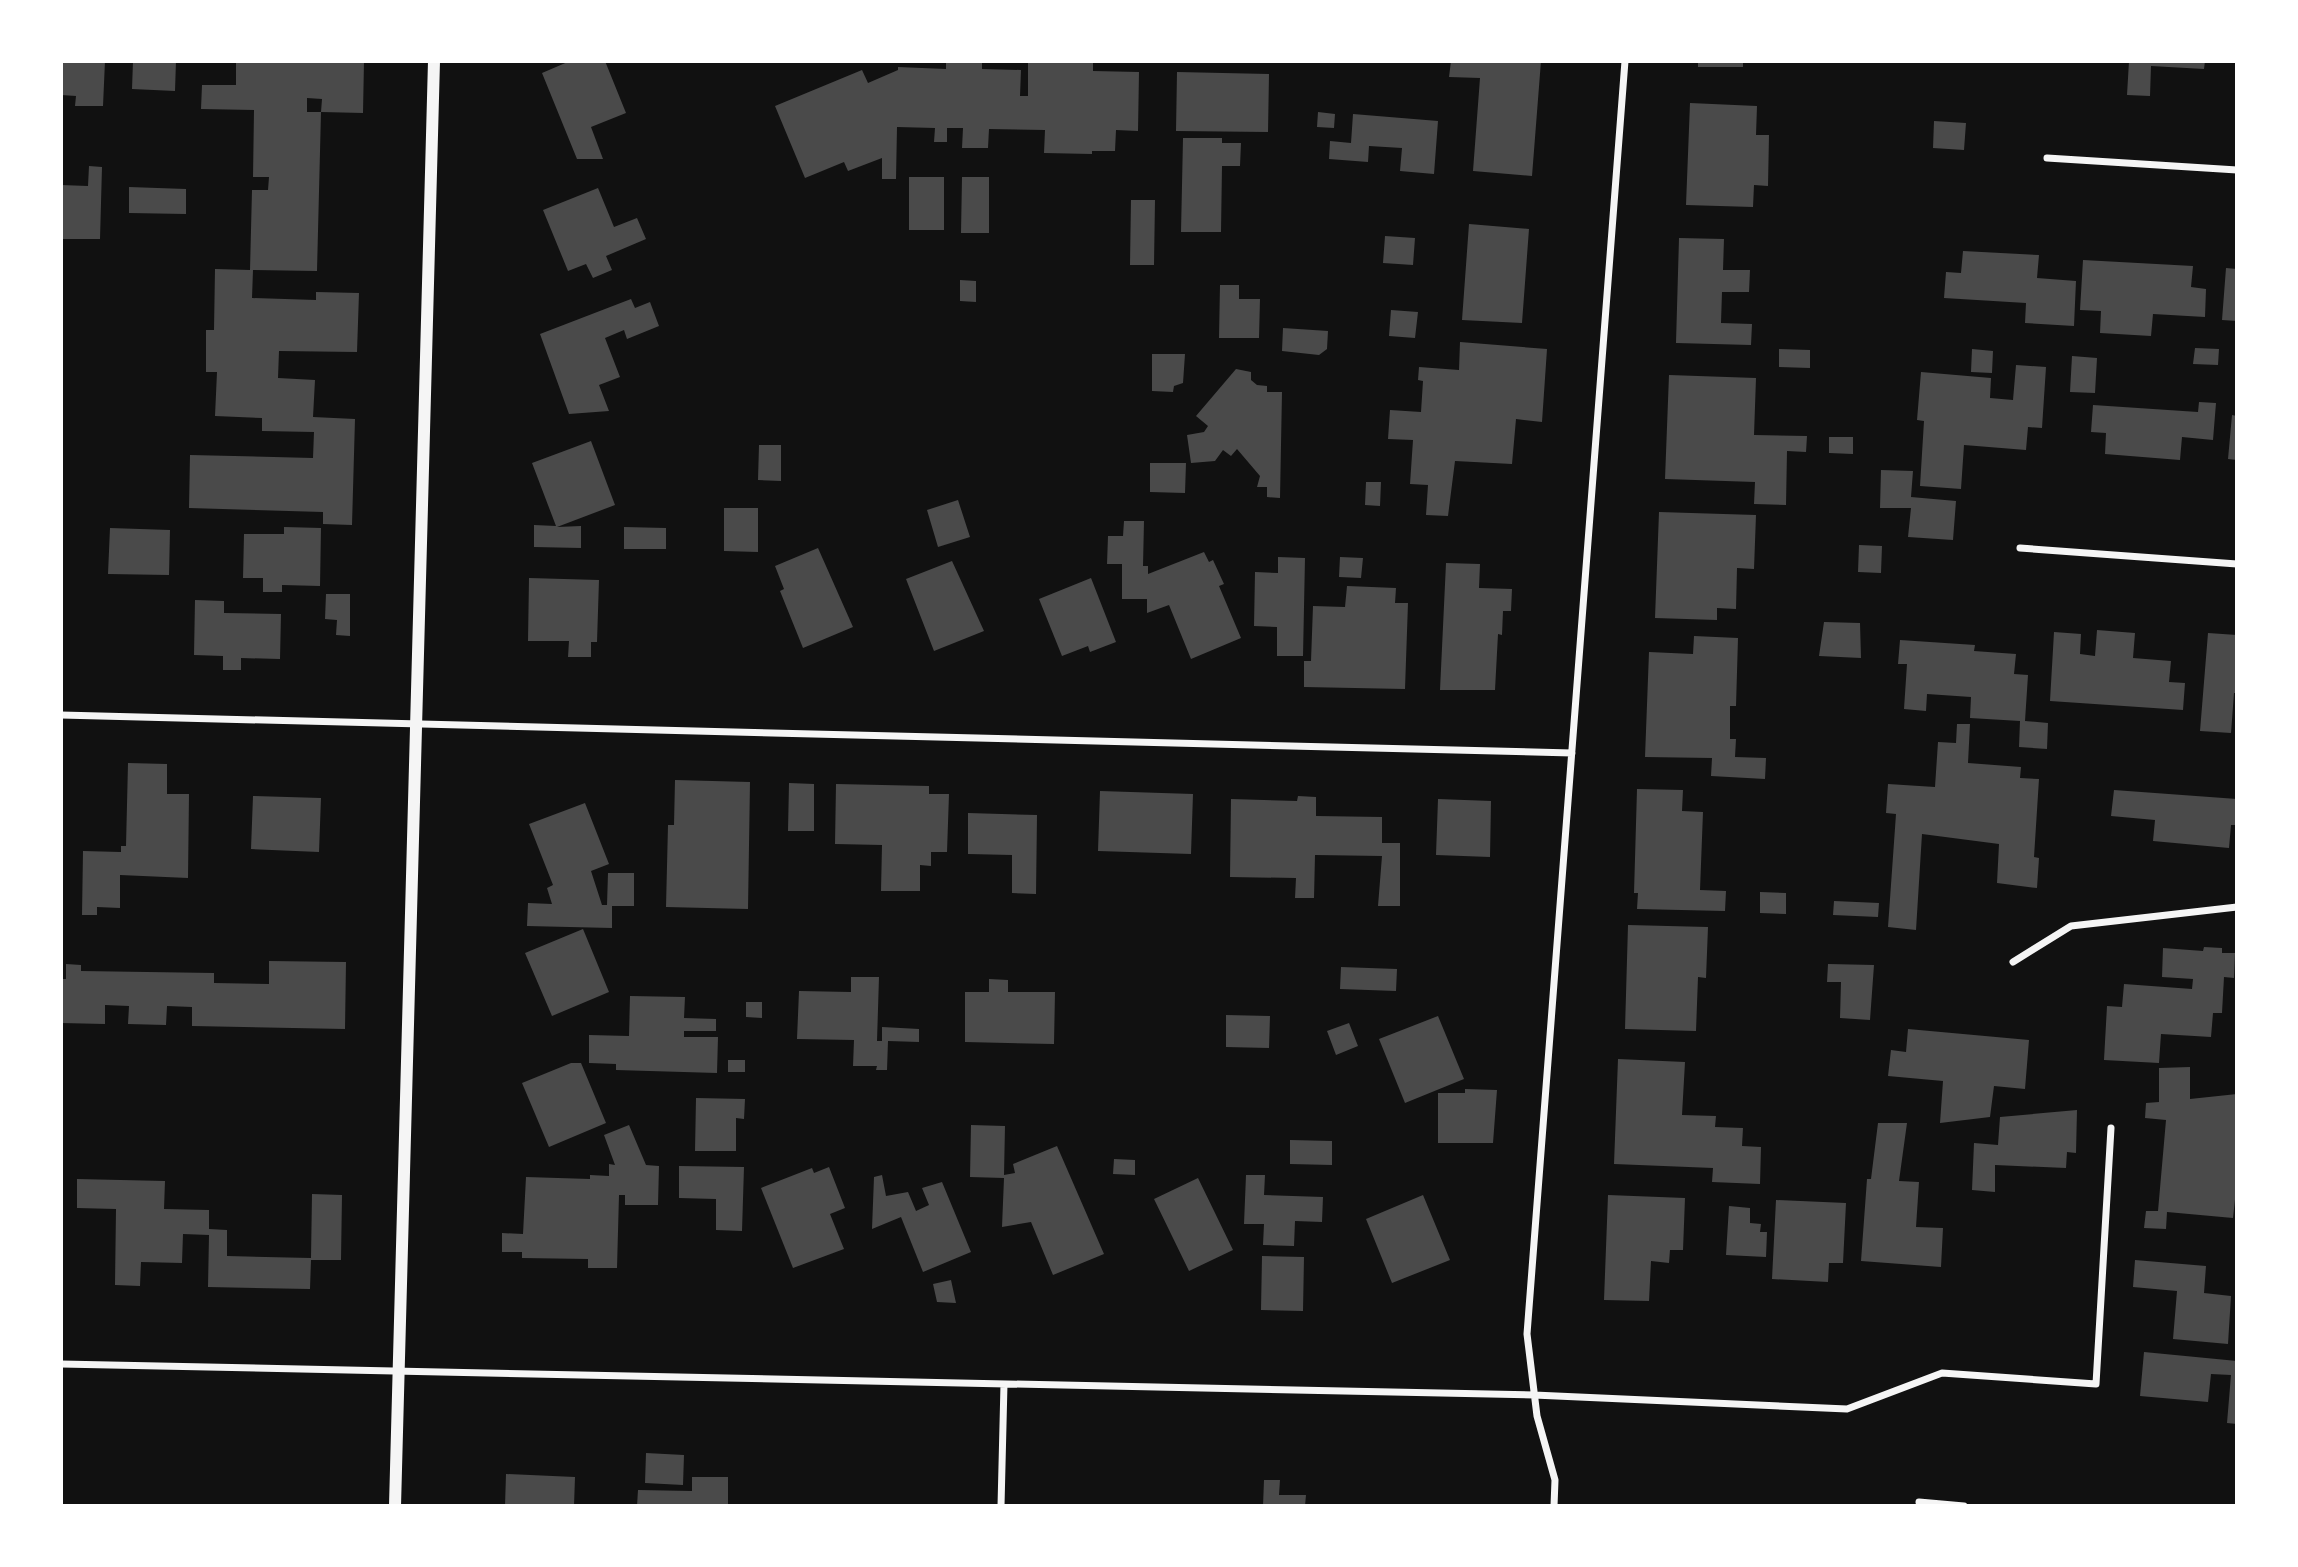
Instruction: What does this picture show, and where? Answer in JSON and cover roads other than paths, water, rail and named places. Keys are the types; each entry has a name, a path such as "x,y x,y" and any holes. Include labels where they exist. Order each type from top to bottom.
{"street":[{"path":"395,1506 434,61"},
{"path":"1554,1506 1552,1463 1534,1395 1527,1334 1625,61"},
{"path":"2047,158 2237,170"},
{"path":"2020,548 2237,564"},
{"path":"61,715 1572,752"},
{"path":"2013,962 2071,926 2237,907"},
{"path":"61,1364 1534,1395 1847,1409 1941,1373 2096,1384 2111,1128"},
{"path":"1001,1506 1004,1384"},
{"path":"1919,1502 1964,1506"}]}
